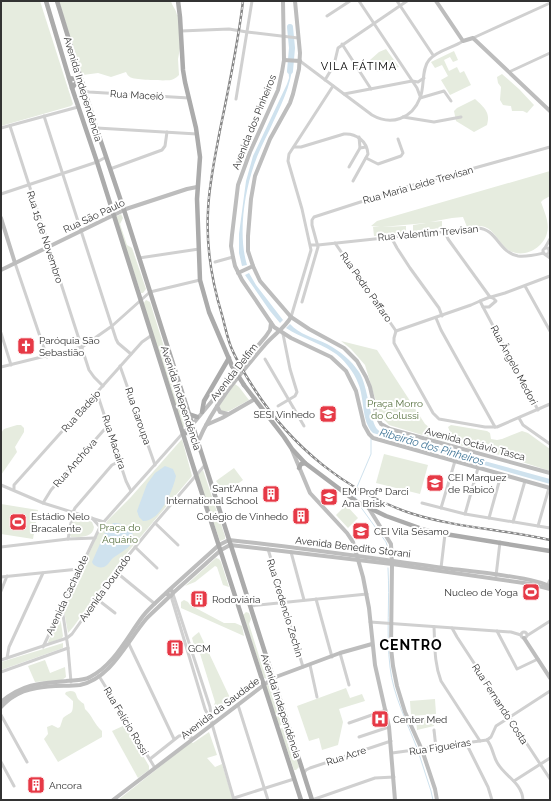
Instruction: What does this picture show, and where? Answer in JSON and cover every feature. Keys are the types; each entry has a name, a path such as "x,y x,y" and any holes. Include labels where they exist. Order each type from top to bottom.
{"main road":[{"name":"Avenida Independência","path":"46,1 78,107 97,162 301,800"},
{"name":"Avenida Independência","path":"57,1 312,800"},
{"path":"178,1 184,82 197,134 200,157 197,187 200,280 209,312 232,366 244,385 284,437 292,450 305,463 357,502 386,516 425,530 550,551"},
{"path":"69,78 75,79 80,74"},
{"path":"72,88 76,83 83,84"},
{"path":"202,412 204,401 229,358"},
{"path":"188,413 197,417"},
{"path":"183,433 192,433 197,442"},
{"path":"299,468 301,464 305,463"},
{"path":"234,591 241,590 246,594"},
{"path":"238,605 242,608 250,606"},
{"path":"292,769 294,772 298,772 302,767"},
{"path":"295,782 296,776 304,773"},
{"path":"295,782 299,779 306,780"}],"street":[{"path":"236,99 252,1"},
{"name":"Avenida dos Pinheiros","path":"283,1 285,60 278,90 252,146 238,185 231,246 233,257 239,272 271,323 280,329 283,334 331,357 346,371 356,391 364,425 368,434 373,438 455,461"},
{"name":"Avenida Octávio Tasca","path":"295,1 298,61 292,98 270,139 259,164 252,187 248,248 252,266 260,281 286,311 290,318 344,348 352,356 360,366 368,381 377,417 381,424 387,428 550,473"},
{"path":"327,16 350,1"},
{"path":"359,1 417,88 420,98"},
{"path":"397,1 433,55"},
{"path":"325,80 332,70 338,48 342,44 407,1"},
{"path":"436,1 463,40"},
{"path":"404,117 420,98 425,65 433,55 463,40 473,38 550,2"},
{"path":"181,31 229,29 298,38"},
{"path":"473,38 550,111"},
{"path":"342,44 371,89"},
{"path":"509,72 550,53"},
{"path":"285,60 298,61 379,119 387,121 404,117 434,122 461,117"},
{"path":"344,94 412,81 418,82 424,78"},
{"path":"290,318 311,253 288,161 289,154 333,86"},
{"name":"Rua Maceió","path":"85,91 189,98"},
{"path":"420,98 446,91 451,101"},
{"path":"350,99 356,92"},
{"path":"1,128 78,107"},
{"path":"44,116 118,343 131,354"},
{"name":"Rua 15 de Novembro","path":"10,126 48,247 91,374 103,386"},
{"path":"97,128 197,134"},
{"path":"110,169 162,150 165,146 167,132"},
{"path":"294,147 304,146 344,134 359,137 368,152 353,181"},
{"path":"349,167 360,148 359,137"},
{"path":"366,158 378,164 401,156 403,153 398,139"},
{"path":"298,142 304,146"},
{"path":"360,148 366,147"},
{"name":"Rua Maria Leide Trevisan","path":"318,245 312,220 319,215 410,186 550,147"},
{"path":"1,194 97,162 106,157"},
{"name":"Rua São Paulo","path":"1,270 113,214 187,188 197,187"},
{"path":"1,218 2,226 47,357"},
{"name":"Rua Valentim Trevisan","path":"310,245 483,228 492,235 506,251 520,256 530,256 547,251"},
{"path":"447,232 450,241 490,297 496,301"},
{"path":"391,237 396,248 439,308 442,316"},
{"path":"550,240 547,251 550,258"},
{"name":"Rua Pedro Paffaro","path":"335,243 396,331"},
{"path":"302,302 318,245"},
{"path":"139,258 199,249"},
{"path":"215,262 233,257"},
{"path":"239,272 252,266"},
{"path":"484,298 504,293 550,276"},
{"path":"1,367 47,357 82,347 112,326 150,292 200,280"},
{"path":"481,304 484,298 482,286"},
{"path":"525,286 550,331"},
{"path":"504,293 489,307 481,304 471,305 396,331 394,343 435,416 439,419 485,427 495,427 550,404"},
{"name":"Rua Ângelo Medori","path":"481,304 538,410"},
{"path":"286,311 294,306"},
{"name":"Rua Ângelo Medori","path":"489,307 488,312 490,320"},
{"name":"Avenida Delfim","path":"197,442 216,406 230,386 290,318"},
{"path":"436,318 441,330 495,427"},
{"name":"Avenida Delfim","path":"183,433 192,425 197,417 269,332 271,323"},
{"path":"1,333 11,365"},
{"path":"278,406 295,396 297,389 290,369 283,334"},
{"name":"Rua Badejo","path":"14,489 14,485 120,366 142,342 152,335"},
{"path":"265,358 304,426"},
{"name":"Rua Garoupa","path":"120,366 155,465"},
{"name":"Rua Macaira","path":"97,393 126,481 131,491"},
{"path":"206,424 222,418 255,399"},
{"path":"216,406 220,412 228,414"},
{"path":"485,427 489,418"},
{"path":"519,418 523,425 550,444"},
{"name":"Rua Anchôva","path":"43,502 51,490 109,426"},
{"name":"Avenida Cachalote","path":"43,647 100,527 183,433"},
{"path":"292,450 310,493 347,533 353,542 358,558 366,594 378,681 389,727 396,800"},
{"path":"68,539 73,512 112,465 120,461"},
{"path":"441,508 455,461 549,488 538,526"},
{"name":"Avenida Dourado","path":"67,638 72,634 135,547 205,465"},
{"path":"465,514 478,468"},
{"path":"489,518 501,475"},
{"path":"513,522 525,481"},
{"path":"1,485 14,489 20,494 104,522"},
{"path":"422,504 465,514 550,528"},
{"path":"367,507 391,544 391,648 397,686 405,712 422,750 435,789 437,800"},
{"path":"92,518 100,527"},
{"path":"155,523 178,544"},
{"path":"440,569 445,534"},
{"path":"1,547 68,539 95,538"},
{"path":"127,641 171,594 220,547 230,542"},
{"name":"Avenida Benedito Storani","path":"230,542 536,581 549,585"},
{"path":"496,577 500,542"},
{"path":"135,547 157,568"},
{"name":"Rua Credencio Zechin","path":"267,547 303,667"},
{"path":"290,550 304,600"},
{"path":"1,577 79,569"},
{"path":"116,572 153,606"},
{"path":"7,658 9,647 43,573"},
{"path":"1,591 7,576"},
{"path":"1,702 16,691 29,685 71,680 86,680 107,670 153,606 171,594"},
{"path":"171,594 189,639 212,715 212,724"},
{"path":"171,594 201,696 212,724 234,799 265,789 295,782"},
{"path":"250,606 366,594"},
{"path":"97,598 115,613"},
{"path":"316,599 332,657"},
{"path":"62,608 72,686"},
{"path":"524,636 550,621"},
{"path":"370,622 517,633 524,636 550,678"},
{"path":"434,627 436,664 439,676 480,740"},
{"name":"Rua Fernando Costa","path":"452,628 508,717 550,779"},
{"path":"497,631 517,669 538,659"},
{"name":"Avenida Cachalote","path":"1,660 67,638"},
{"path":"127,641 174,739"},
{"name":"Avenida da Saudade","path":"113,800 192,738 273,678 340,653 372,644"},
{"path":"1,672 68,648"},
{"path":"340,653 349,685"},
{"path":"310,665 317,697"},
{"path":"1,707 20,692 41,688 86,684 98,675"},
{"name":"Rua Felício Rossi","path":"98,675 155,768"},
{"path":"523,800 522,792 494,758 490,744 487,740 491,737 496,726 550,691"},
{"path":"201,696 206,694"},
{"path":"237,704 268,800"},
{"path":"349,723 386,710"},
{"path":"1,715 27,762"},
{"path":"360,737 389,727"},
{"path":"434,730 436,748"},
{"path":"150,759 174,739 182,735 192,738"},
{"name":"Rua Figueiras","path":"392,754 487,740"},
{"name":"Rua Acre","path":"304,773 310,768 391,741"},
{"path":"466,743 488,787 492,800"},
{"path":"514,781 550,758"},
{"path":"1,762 14,786"},
{"path":"312,800 375,778 394,777"}],"green space":[{"path":"1,1 40,1 73,104 71,106 1,126"},
{"path":"59,1 171,1 177,15 179,15 179,75 171,80 143,80 132,78 126,72 111,77 98,73 83,75 81,73"},
{"path":"386,49 399,67 375,72 370,60 379,52"},
{"path":"454,51 458,60 453,62 450,57 444,60 449,71 457,67 460,73 464,71 471,85 450,95 441,80 448,76 442,65 435,68 431,62"},
{"path":"502,74 534,105 527,113 523,111 512,111 511,106 503,105 500,100 501,87 498,83 497,77"},
{"path":"475,99 486,110 488,121 487,125 474,132 456,121 454,111"},
{"path":"550,171 550,196 541,202 548,229 545,239 537,248 531,251 519,253 507,249 494,234 485,227 467,227 463,217 430,222 442,221 442,228 413,231 413,225 426,223 382,227 406,226 406,233 374,236 373,227 380,227 371,226 377,221"},
{"path":"121,214 123,218 120,224 127,245 132,248 146,289 143,293 141,293 115,217"},
{"path":"146,300 150,302 170,366 167,367 176,396 179,396 188,423 183,428 143,304"},
{"name":"Praça Morro do Colussi","path":"341,341 377,350 425,424 449,443 389,425 380,415 365,365 351,349"},
{"path":"235,384 249,400 229,411 222,412 219,406"},
{"path":"21,425 24,428 24,432 15,447 17,452 1,475 1,433 4,429"},
{"path":"451,425 487,431 490,433 491,439 497,440 522,431 528,433 550,449 550,471 500,455 471,449 457,444 448,427"},
{"name":"Praça do Aquário","path":"182,439 192,476 121,560 68,633 64,611 68,598 99,532 108,520 131,497"},
{"path":"384,454 428,465 420,494 376,483"},
{"path":"234,468 243,480 225,493 216,481"},
{"path":"203,470 225,536 225,539 220,541 197,475"},
{"name":"Estádio Nelo Bracalente","path":"1,504 38,510 33,539 1,534"},
{"path":"346,505 358,518 348,528 336,515"},
{"path":"73,515 92,522 94,527 93,531 89,535 78,537 70,536"},
{"path":"216,558 221,562 229,587 223,585 217,567 215,566 195,582 185,586"},
{"path":"184,600 190,605 224,623 235,623 242,626 244,636 181,608 181,602"},
{"path":"246,612 249,613 251,619 249,624 263,669 269,674 267,679 264,678 243,615"},
{"path":"60,616 63,636 62,638 49,643 48,642"},
{"path":"199,632 232,702 218,715 215,715 213,709 215,702 197,644 194,645 192,638"},
{"path":"63,643 63,648 1,670 1,662"},
{"path":"45,660 50,673 65,667 66,677 62,680 35,682 28,666"},
{"path":"272,682 283,724 279,726 266,686"},
{"path":"346,688 350,698 362,694 365,701 339,709 343,722 338,745 322,750 319,738 309,741 297,706"},
{"path":"73,691 84,704 85,709 102,731 102,737 58,762 44,739 48,734 47,727 52,725 58,728 60,727 63,718 72,711 73,701 65,694 66,692"},
{"path":"435,699 436,714 411,716 410,701"},
{"path":"434,717 434,726 417,730 416,718"},
{"path":"125,725 149,766 149,770 138,778 112,731"},
{"path":"284,727 290,749 294,751 299,767 296,770 294,770 280,729"},
{"path":"209,732 217,755 207,758 215,767 222,764 233,800 118,800 191,742 193,743"}],"water":[{"path":"288,63 293,63 290,80 281,105 257,156 247,189 243,215 243,241 247,265 242,266 239,253 239,234 246,181 253,156 287,84 289,78"},
{"path":"249,273 256,285 283,320 280,323 245,275"},
{"path":"290,324 302,333 327,344 341,353 359,372 365,386 375,426 381,432 550,479 550,484 373,433 369,428 365,416 362,396 358,383 348,366 337,355 286,328"},
{"path":"165,466 173,469 176,476 169,497 155,516 149,520 143,521 139,517 137,511 147,484 155,473"},
{"path":"113,523 121,524 128,528 134,537 133,542 127,549 112,559 106,566 97,567 92,562 106,530"}],"waterway":[{"name":"Ribeirão dos Pinheiros","path":"290,27 292,48 290,71"},
{"path":"356,499 354,494 371,454 371,437"},
{"path":"360,506 386,542 388,548"},
{"path":"388,568 388,642 390,667 394,688 417,748"},
{"path":"418,751 433,800"}],"railway":[{"path":"243,1 233,66 212,170 208,224 210,264 215,290 227,335 242,369 270,411 303,448 322,465 364,493 386,504 427,518 550,540"}],"place":[{"name":"Paróquia São Sebastião","path":"26,346"},
{"name":"SESI Vinhedo","path":"328,414"},
{"name":"CEI Marquez de Rabicó","path":"435,483"},
{"name":"Sant'Anna International School","path":"271,494"},
{"name":"EM Profª Darci Ana Brisk","path":"329,497"},
{"name":"Colégio de Vinhedo","path":"301,516"},
{"name":"Estádio Nelo Bracalente","path":"18,522"},
{"name":"CEI Vila Sésamo","path":"361,531"},
{"name":"Nucleo de Yoga","path":"531,592"},
{"name":"Rodoviária","path":"199,599"},
{"name":"GCM","path":"175,648"},
{"name":"Center Med","path":"380,719"},
{"name":"Ancora","path":"36,785"}],"district":[{"name":"VILA FÁTIMA","path":"359,66"},
{"name":"CENTRO","path":"411,645"}]}
